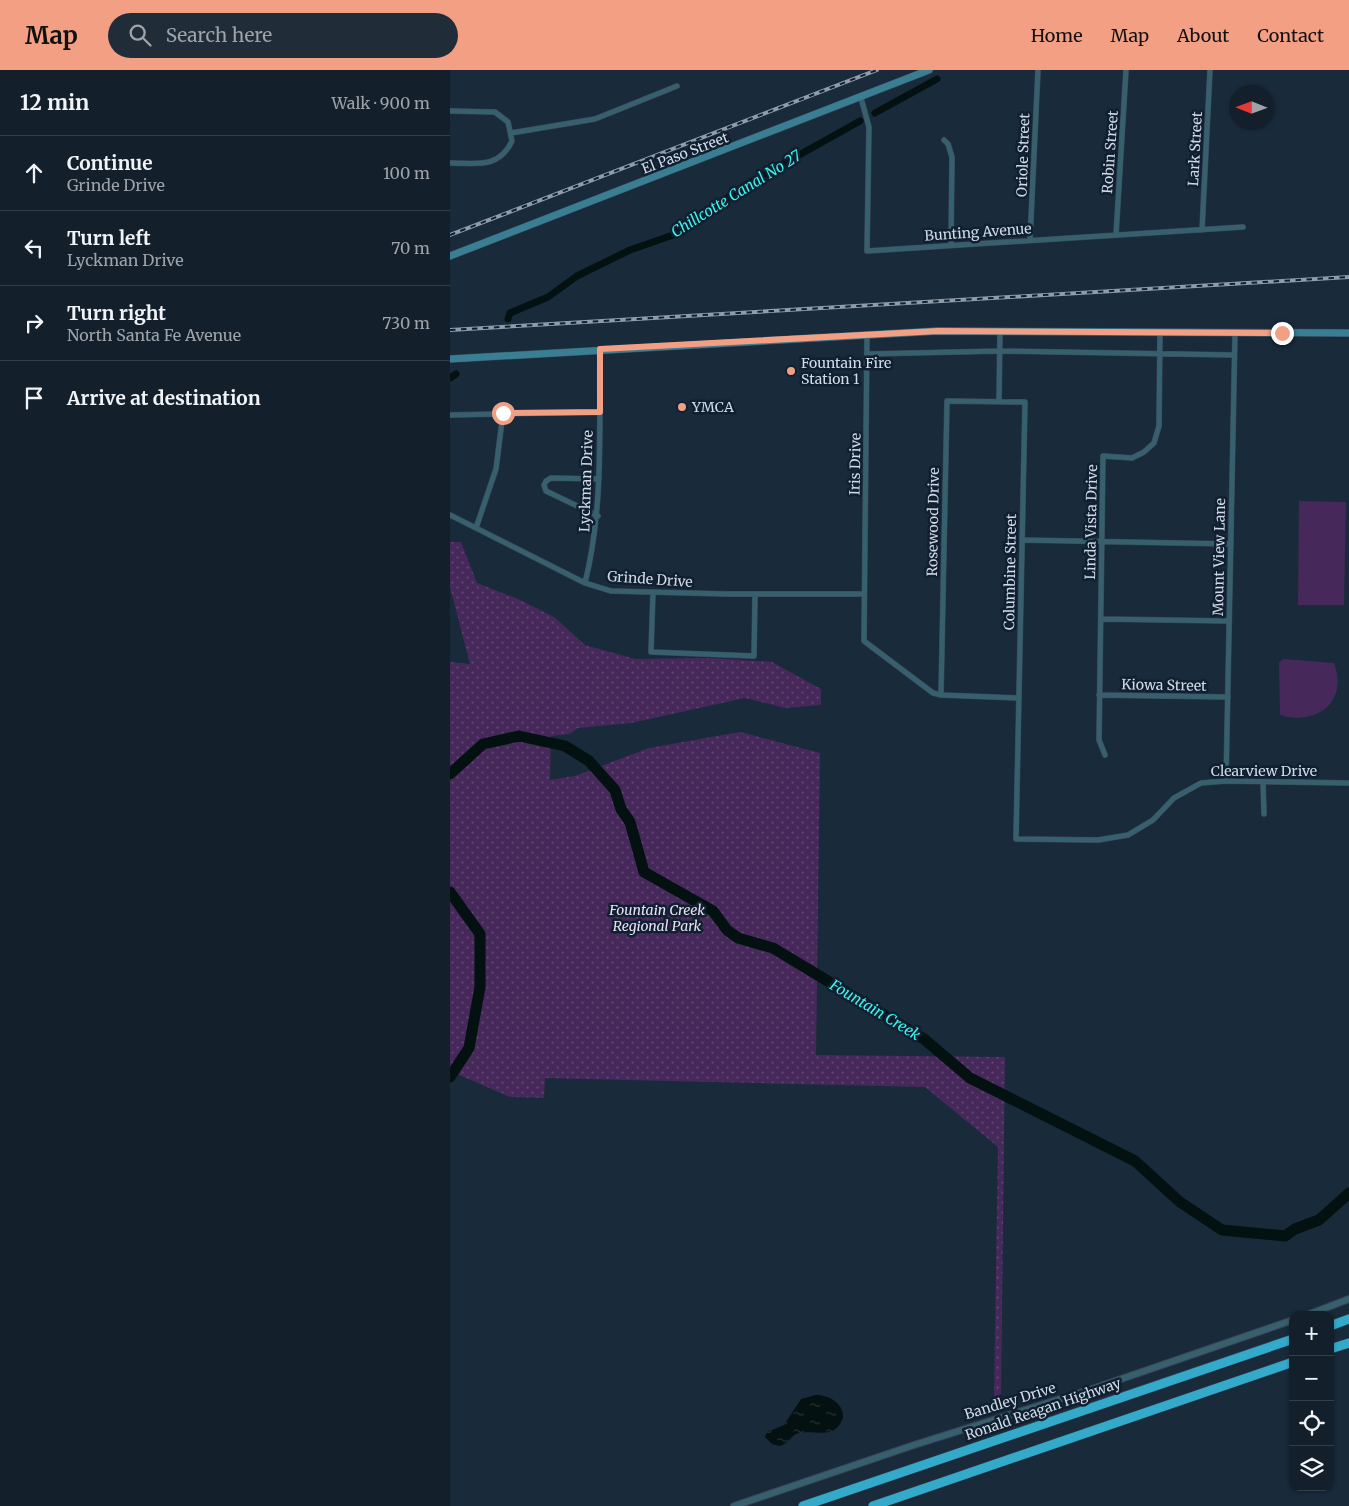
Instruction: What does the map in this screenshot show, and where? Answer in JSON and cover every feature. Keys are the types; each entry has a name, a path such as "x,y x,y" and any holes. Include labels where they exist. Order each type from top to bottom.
{"highway":[{"path":"1334,1325 1349,1319"},
{"name":"Ronald Reagan Highway","path":"803,1506 1289,1339"},
{"path":"1334,1348 1349,1343"},
{"path":"873,1506 1289,1363"}],"main road":[{"name":"El Paso Street","path":"450,256 929,70"},
{"path":"450,359 867,334 1000,331 1349,334"}],"street":[{"name":"Oriole Street","path":"1030,240 1038,70"},
{"name":"Robin Street","path":"1116,235 1126,70"},
{"name":"Lark Street","path":"1202,230 1210,70"},
{"path":"511,133 595,119 677,86"},
{"name":"Bunting Avenue","path":"861,98 869,127 867,250 1243,227"},
{"path":"450,111 495,112 508,122 512,141 508,150 495,161 450,163"},
{"path":"944,140 948,144 952,157 951,245"},
{"path":"999,401 1000,331"},
{"name":"Linda Vista Drive","path":"1105,755 1099,740 1103,456 1132,458 1144,452 1154,443 1159,426 1160,332"},
{"name":"Mount View Lane","path":"1226,781 1235,333"},
{"name":"Iris Drive","path":"864,594 867,334"},
{"name":"Lyckman Drive","path":"585,582 594,546 598,516 600,349"},
{"path":"868,354 1000,351 1234,355"},
{"name":"Rosewood Drive","path":"941,695 947,401 999,401"},
{"name":"Columbine Street","path":"999,401 1025,402 1016,839"},
{"path":"450,415 600,412"},
{"path":"476,528 496,469 503,413"},
{"path":"598,516 546,491 544,485 546,480 551,478 599,479"},
{"name":"Grinde Drive","path":"450,515 585,582 611,591 864,594"},
{"path":"1022,540 1230,544"},
{"path":"653,592 651,652 754,656 755,594"},
{"path":"864,594 864,641 933,693 941,695 1019,698"},
{"path":"1101,619 1229,622"},
{"name":"Kiowa Street","path":"1100,695 1228,697"},
{"name":"Clearview Drive","path":"1016,839 1098,840 1128,835 1153,820 1174,798 1201,783 1226,781 1349,782"},
{"path":"1263,782 1264,814"},
{"path":"1318,1311 1349,1299"},
{"name":"Bandley Drive","path":"734,1506 942,1436 1092,1389 1289,1321"}],"green space":[{"path":"1299,501 1346,502 1344,605 1298,605"},
{"name":"Fountain Creek Regional Park","path":"450,542 461,542 477,583 518,599 554,617 585,645 635,659 710,658 772,662 821,689 821,705 785,708 745,698 631,723 578,728 569,734 551,736 550,780 575,776 649,748 740,732 820,753 816,1055 1005,1057 1001,1394 994,1397 998,1147 925,1087 545,1078 544,1098 510,1097 450,1071 450,662 470,664 450,587"},
{"path":"1283,659 1334,663 1337,689 1333,699 1326,708 1317,714 1306,717 1293,718 1280,715 1279,663"}],"water":[{"path":"815,1395 825,1396 838,1404 843,1413 840,1425 825,1433 799,1433 780,1446 772,1444 765,1437 767,1432 784,1425 801,1399"}],"waterway":[{"name":"Chillcotte Canal No 27","path":"875,113 937,79"},
{"name":"Chillcotte Canal No 27","path":"508,319 510,313 548,297 577,276 630,250 673,235 749,183 860,121"},
{"name":"Chillcotte Canal No 27","path":"450,378 456,374"},
{"name":"Fountain Creek","path":"450,774 483,744 519,736 565,746 589,761 615,790 621,809 630,822 644,872 713,911 727,930 738,938 773,948 924,1039 970,1078 1135,1161 1180,1202 1222,1230 1285,1236 1295,1229 1319,1220 1349,1193"},
{"name":"Fountain Creek","path":"450,892 480,934 480,987 469,1048 450,1077"}],"railway":[{"path":"450,235 877,70"},
{"path":"450,330 1349,277"}],"place":[{"name":"Fountain Fire Station 1","path":"791,371"},
{"name":"YMCA","path":"682,407"}],"route":[{"path":"503,413 600,412 600,349 938,331 1282,333"}]}
